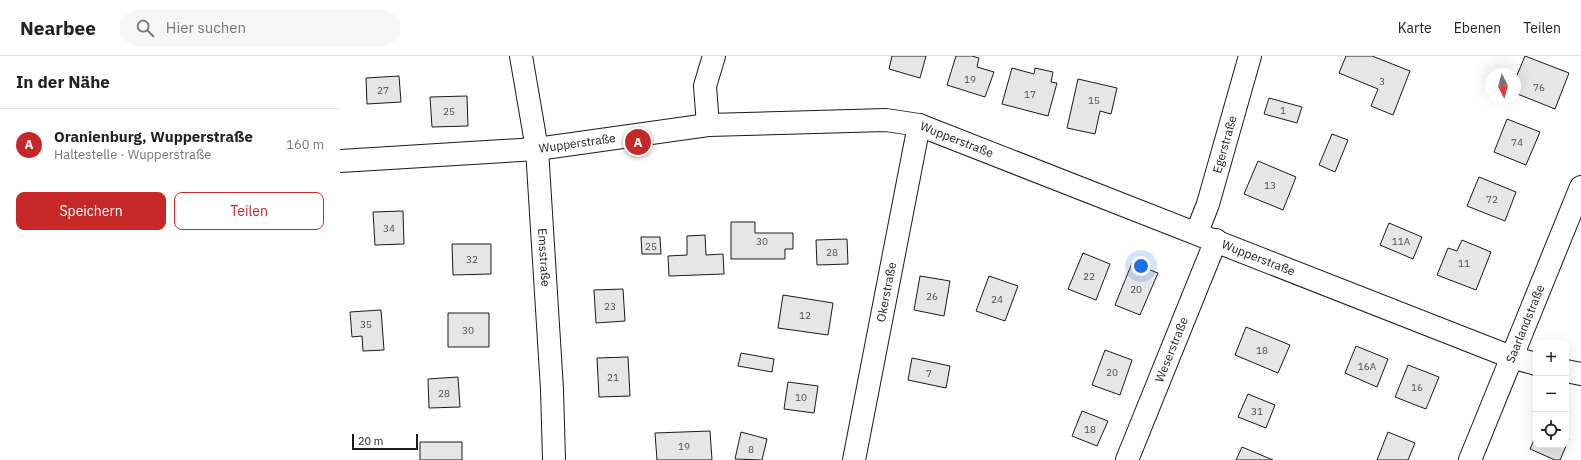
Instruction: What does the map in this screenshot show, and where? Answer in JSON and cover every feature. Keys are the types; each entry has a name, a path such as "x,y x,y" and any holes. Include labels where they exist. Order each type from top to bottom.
{"street":[{"name":"Emsstraße","path":"521,56 537,149 552,389 554,460"},
{"path":"708,124 705,86 714,56"},
{"name":"Egerstraße","path":"1197,232 1208,204 1250,56"},
{"name":"Wupperstraße","path":"340,161 537,149 708,124 886,120 919,125 1197,232 1512,357 1533,363"},
{"name":"Okerstraße","path":"854,460 919,125"},
{"name":"Saarlandstraße","path":"1470,460 1581,187"},
{"name":"Weserstraße","path":"1127,460 1216,240"},
{"path":"1569,372 1581,374"}],"building":[{"path":"892,56 926,56 920,78 889,69"},
{"path":"956,56 972,56 979,58 977,67 994,72 985,97 947,85"},
{"path":"1346,56 1372,56 1410,71 1393,115 1371,106 1378,89 1339,73"},
{"path":"1525,56 1569,73 1555,109 1521,95 1520,68"},
{"path":"1012,68 1034,74 1035,68 1053,72 1051,82 1057,83 1048,116 1002,104"},
{"path":"399,76 401,102 367,104 366,78"},
{"path":"1078,79 1117,88 1111,114 1100,111 1095,134 1067,128"},
{"path":"467,96 468,126 432,127 430,97"},
{"path":"1269,98 1302,107 1297,123 1264,114"},
{"path":"1507,119 1540,132 1526,165 1494,152"},
{"path":"1332,134 1348,140 1335,172 1319,165"},
{"path":"1258,161 1296,177 1283,210 1244,194"},
{"path":"1479,177 1516,192 1505,221 1467,206"},
{"path":"403,211 404,244 375,245 373,212"},
{"path":"731,222 755,222 755,233 793,233 793,249 785,249 785,259 731,259"},
{"path":"1389,223 1422,237 1413,259 1380,245"},
{"path":"705,235 706,255 723,254 724,274 669,276 668,256 687,255 687,236"},
{"path":"641,237 660,237 661,254 642,254"},
{"path":"847,239 848,264 817,265 816,240"},
{"path":"1462,240 1491,252 1476,290 1437,275 1448,248 1457,251"},
{"path":"452,244 491,244 491,274 453,275"},
{"path":"1083,253 1110,264 1096,300 1068,289"},
{"path":"1132,263 1158,273 1140,315 1115,305"},
{"path":"920,276 950,281 944,316 914,310"},
{"path":"989,276 1018,286 1005,321 976,311"},
{"path":"623,289 625,321 596,323 594,290"},
{"path":"783,295 833,303 828,335 778,328"},
{"path":"381,310 384,350 363,351 362,336 352,337 350,312"},
{"path":"448,313 489,313 489,347 448,347"},
{"path":"1246,327 1290,345 1278,373 1235,355"},
{"path":"1356,346 1388,359 1377,387 1345,373"},
{"path":"1105,350 1132,360 1120,395 1092,385"},
{"path":"741,353 774,359 772,372 738,366"},
{"path":"628,357 630,396 599,397 597,358"},
{"path":"912,358 950,366 946,388 908,380"},
{"path":"1408,365 1439,377 1426,409 1395,397"},
{"path":"458,377 460,407 429,408 428,379"},
{"path":"788,382 818,386 814,413 784,409"},
{"path":"1248,394 1275,405 1266,428 1238,417"},
{"path":"1082,411 1108,421 1097,446 1072,436"},
{"path":"710,431 712,460 657,460 655,433"},
{"path":"741,432 767,439 762,460 735,459"},
{"path":"1388,432 1415,443 1408,460 1377,460"},
{"path":"420,442 462,442 462,460 420,460"},
{"path":"1533,442 1533,448 1565,448 1560,460 1555,460 1530,449"},
{"path":"1242,447 1273,460 1236,460"}],"place":[{"name":"Oranienburg, Wupperstraße","path":"638,142"}]}
